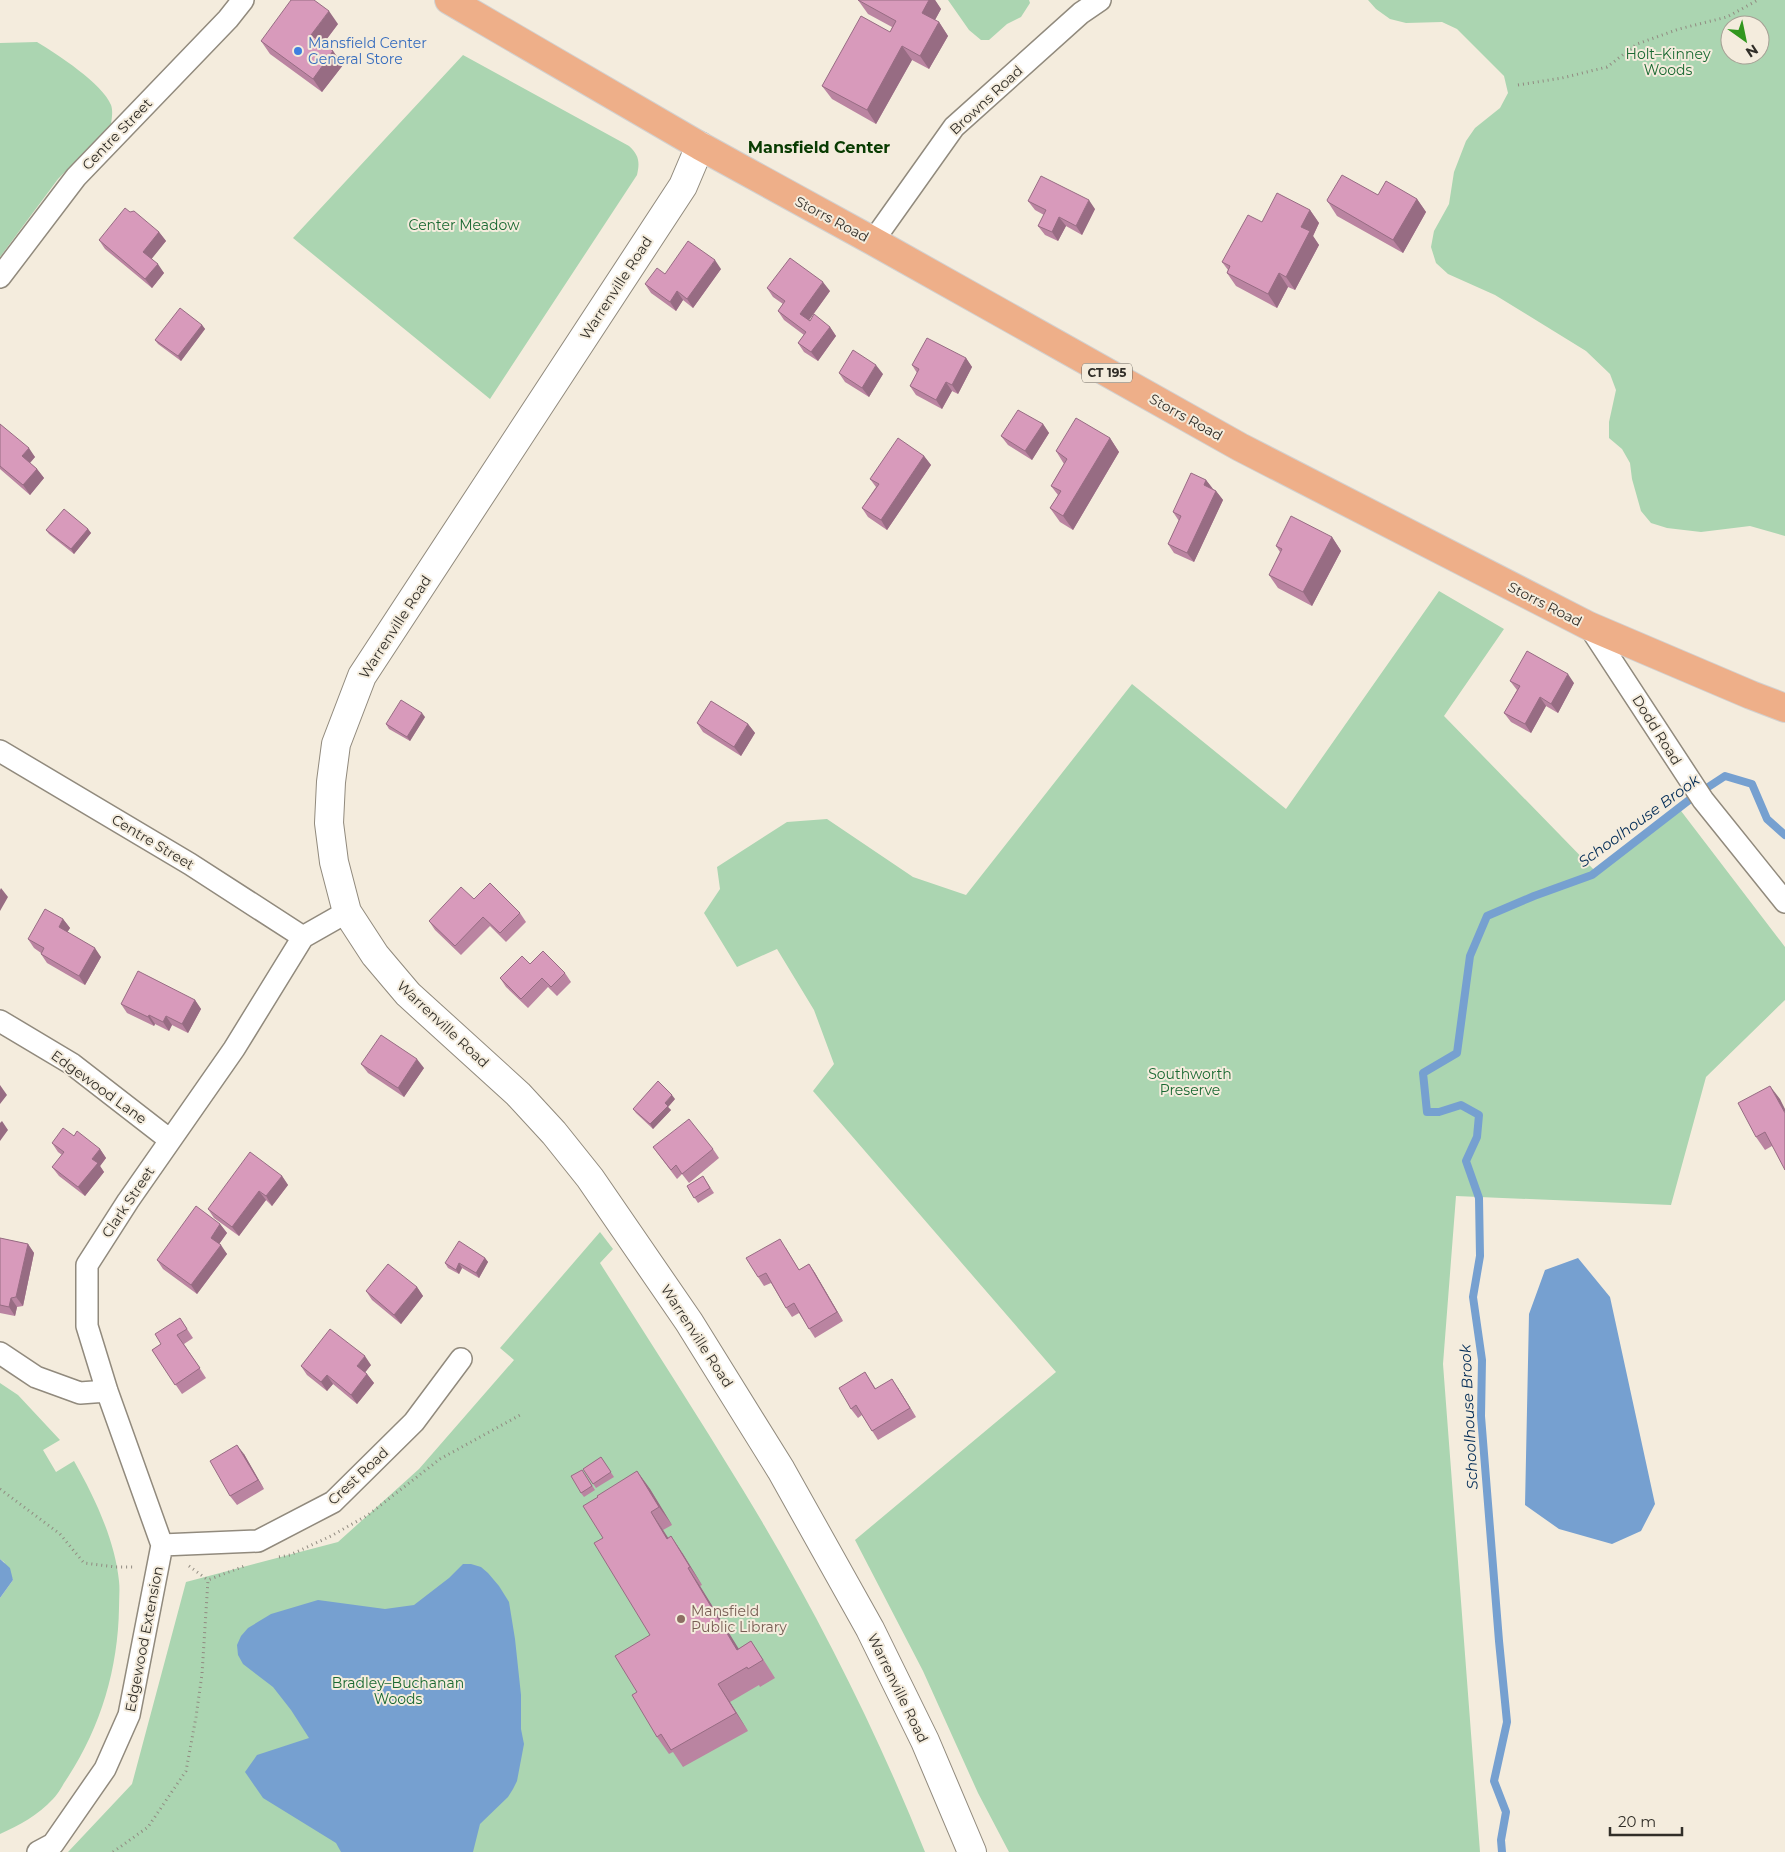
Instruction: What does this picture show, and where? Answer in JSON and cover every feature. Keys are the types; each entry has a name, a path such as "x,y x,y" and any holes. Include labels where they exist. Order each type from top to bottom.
{"main road":[{"name":"Storrs Road","path":"449,0 700,146 1240,447 1589,626 1785,708"},
{"name":"Warrenville Road","path":"700,146 683,186 362,676 336,744 331,782 329,823 334,862 347,912 375,955 408,994 518,1094 554,1133 595,1186 689,1322 780,1470 870,1629 925,1741 972,1852"}],"street":[{"name":"Centre Street","path":"0,277 76,176 228,19 243,0"},
{"name":"Browns Road","path":"873,241 954,127 1081,13 1100,0"},
{"name":"Dodd Road","path":"1589,626 1703,800 1785,902"},
{"name":"Centre Street","path":"0,751 190,864 303,937"},
{"name":"Clark Street","path":"162,1546 107,1391 87,1326 87,1265 170,1140 234,1049 303,937 347,912"},
{"name":"Edgewood Lane","path":"0,1021 72,1064 170,1140"},
{"path":"0,1353 36,1378 80,1393 107,1391"},
{"name":"Crest Road","path":"162,1546 258,1541 333,1502 414,1422 461,1359"},
{"name":"Edgewood Extension","path":"38,1852 53,1844 105,1769 129,1715 162,1546"}],"path":[{"path":"1518,84 1562,78 1607,67 1637,44 1679,29 1727,17 1758,0"},
{"path":"274,1557 290,1555 331,1536 368,1515 440,1459 522,1414"},
{"path":"0,1489 60,1534 84,1564 116,1567 158,1566"},
{"path":"113,1852 148,1827 186,1771 201,1682 208,1580 251,1564"}],"green space":[{"path":"948,0 1029,0 1030,3 1021,17 1007,24 989,40 981,40 969,30"},
{"name":"Holt–Kinney Woods","path":"1368,0 1785,0 1785,536 1750,526 1701,532 1667,528 1651,523 1641,511 1632,479 1630,463 1622,449 1609,438 1609,422 1616,390 1610,374 1586,351 1495,295 1448,274 1436,263 1431,247 1434,231 1449,204 1454,172 1466,141 1475,128 1500,108 1508,93 1504,76 1457,29 1442,22 1406,23 1390,19 1376,9"},
{"path":"37,42 78,70 99,88 111,105 111,124 58,179 0,257 0,43"},
{"name":"Center Meadow","path":"463,55 629,146 635,152 638,162 637,175 490,399 293,238"},
{"name":"Southworth Preserve","path":"1439,591 1504,629 1444,716 1597,873 1678,807 1785,947 1785,1000 1706,1077 1671,1205 1456,1196 1443,1364 1480,1852 1009,1852 978,1793 923,1671 855,1540 1056,1372 813,1091 834,1064 814,1010 777,949 737,967 704,913 720,889 717,867 787,822 827,819 913,877 966,895 1132,684 1286,809"},
{"name":"Bradley–Buchanan Woods","path":"600,1232 613,1249 600,1263 726,1462 794,1578 842,1667 864,1713 925,1852 68,1852 132,1784 186,1582 338,1542 419,1469 514,1360 500,1348"},
{"path":"0,1383 18,1395 60,1440 43,1450 56,1472 74,1461 96,1504 108,1534 117,1566 119,1591 118,1630 111,1674 90,1738 80,1758 53,1799 28,1819 0,1834 0,1598 13,1580 4,1562 0,1559"}],"water":[{"path":"1578,1258 1610,1297 1655,1504 1641,1531 1612,1544 1559,1529 1525,1505 1529,1314 1545,1270"},
{"path":"0,1559 10,1568 13,1580 0,1598"},
{"path":"463,1564 481,1567 499,1586 509,1602 521,1695 521,1729 524,1744 517,1781 508,1797 480,1824 473,1852 341,1852 336,1843 263,1798 245,1772 257,1755 309,1738 273,1687 243,1664 238,1655 237,1645 241,1636 248,1628 271,1614 318,1600 385,1609 414,1605 449,1578"}],"building":[{"name":"Mansfield Center General Store","path":"291,0 314,0 329,11 311,35 333,51 313,79 261,41"},
{"path":"858,0 929,0 922,13 939,22 920,56 902,46 867,110 822,86 861,16 890,32 896,21"},
{"path":"1342,175 1378,195 1386,181 1417,199 1393,240 1328,202 1327,200"},
{"path":"1041,176 1089,200 1076,226 1059,217 1052,232 1038,226 1046,210 1028,201"},
{"path":"1277,193 1310,210 1301,227 1310,231 1286,277 1279,273 1268,294 1227,273 1230,266 1222,262 1248,215 1262,222"},
{"path":"125,208 130,212 134,211 159,232 143,252 158,264 145,279 99,240"},
{"path":"688,241 715,260 687,299 677,291 670,302 645,284 657,268 665,274"},
{"path":"790,258 823,282 800,314 810,321 814,314 830,327 811,352 798,343 806,332 778,311 785,301 767,288"},
{"path":"180,308 202,325 178,356 155,340"},
{"path":"927,338 966,358 952,385 946,382 936,400 910,386 919,369 912,365"},
{"path":"853,350 876,365 862,388 839,373"},
{"path":"1018,410 1043,424 1025,451 1001,436"},
{"path":"1076,418 1110,438 1063,516 1050,508 1061,491 1051,486 1067,459 1056,451"},
{"path":"0,424 29,448 22,456 37,469 23,485 0,466"},
{"path":"898,438 924,456 881,520 862,508 879,484 870,479"},
{"path":"1191,473 1206,480 1204,485 1216,491 1187,553 1168,544 1181,516 1173,512"},
{"path":"64,509 88,529 71,549 46,530"},
{"path":"1291,516 1332,537 1303,592 1269,575 1282,549 1276,546"},
{"path":"1527,651 1568,674 1551,704 1540,697 1525,724 1504,713 1520,686 1510,681"},
{"path":"401,700 422,713 407,737 386,724"},
{"path":"711,701 748,724 734,747 697,723"},
{"path":"490,883 520,913 500,933 483,917 455,946 429,921 461,887 474,899"},
{"path":"45,909 63,919 59,927 95,948 79,976 41,954 44,948 28,939"},
{"path":"543,951 565,973 551,987 542,978 521,999 500,978 522,956 530,964"},
{"path":"138,971 195,1000 182,1024 166,1016 163,1022 121,1004"},
{"path":"381,1035 417,1059 398,1088 361,1064"},
{"path":"658,1081 672,1095 665,1103 668,1106 650,1124 633,1109"},
{"path":"1770,1086 1785,1113 1785,1170 1765,1132 1756,1137 1738,1103"},
{"path":"689,1119 713,1149 682,1174 676,1165 671,1170 653,1147"},
{"path":"63,1128 74,1136 77,1131 100,1149 92,1159 98,1163 78,1187 52,1167 64,1152 52,1143"},
{"path":"250,1152 282,1176 266,1196 259,1191 232,1227 208,1209"},
{"path":"703,1176 710,1188 694,1198 687,1186"},
{"path":"196,1206 220,1224 211,1238 221,1245 191,1285 157,1260"},
{"path":"0,1238 28,1244 16,1297 11,1298 9,1307 0,1305"},
{"path":"780,1239 799,1270 809,1264 837,1312 809,1329 794,1303 786,1308 766,1273 758,1277 746,1258"},
{"path":"459,1241 485,1258 476,1273 459,1263 456,1270 445,1263"},
{"path":"388,1264 417,1287 394,1315 366,1291"},
{"path":"180,1318 187,1329 177,1335 200,1368 175,1385 152,1350 161,1344 155,1334"},
{"path":"330,1329 365,1356 357,1366 367,1374 351,1395 327,1375 321,1382 301,1366"},
{"path":"865,1372 875,1389 892,1379 910,1408 872,1431 856,1405 851,1409 839,1388"},
{"path":"237,1445 258,1480 230,1496 210,1461"},
{"path":"601,1457 611,1472 593,1484 583,1469"},
{"path":"582,1470 592,1486 581,1493 571,1476"},
{"name":"Mansfield Public Library","path":"637,1471 659,1507 651,1512 667,1539 671,1536 737,1650 751,1641 763,1660 718,1684 736,1713 671,1750 661,1734 657,1737 632,1695 637,1692 615,1656 650,1635 594,1543 603,1538 583,1506"}],"waterway":[{"name":"Schoolhouse Brook","path":"1502,1852 1501,1840 1506,1812 1494,1781 1507,1722 1481,1416 1482,1360 1473,1297 1480,1256 1479,1198 1466,1161 1477,1137 1479,1115 1461,1105 1439,1112 1427,1112 1423,1073 1457,1053 1470,956 1487,916 1534,896 1592,875 1693,797 1725,776 1752,784 1767,819 1785,835"}],"place":[{"name":"Mansfield Center General Store","path":"298,51"},
{"name":"Mansfield Public Library","path":"681,1619"}],"district":[{"name":"Mansfield Center","path":"819,147"}]}
